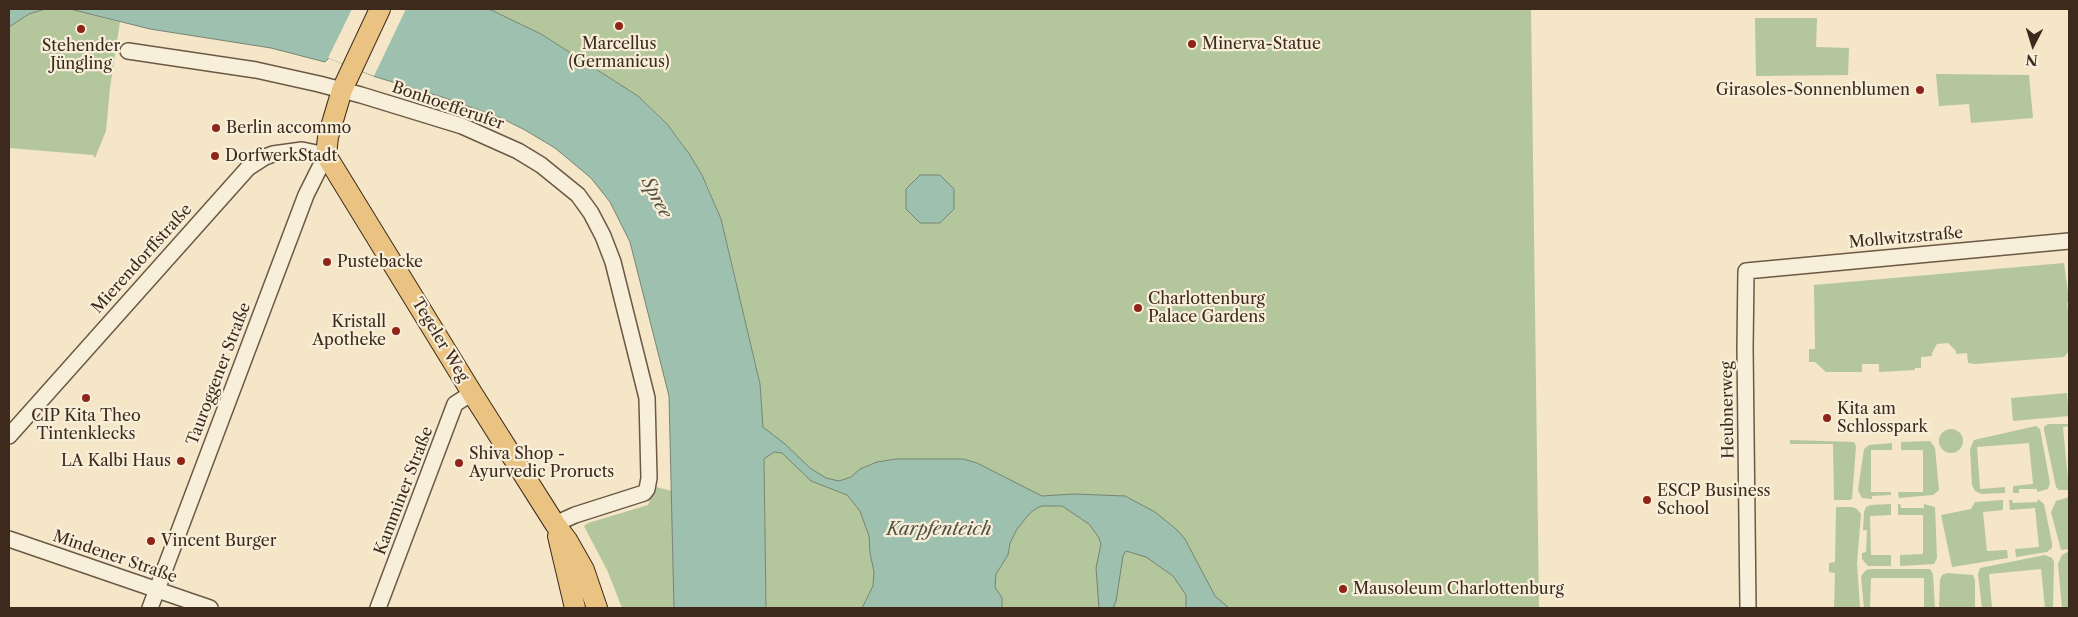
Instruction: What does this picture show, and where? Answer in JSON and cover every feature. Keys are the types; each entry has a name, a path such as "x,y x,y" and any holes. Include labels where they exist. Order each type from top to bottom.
{"main road":[{"path":"326,154 328,137 342,90 380,9"},
{"name":"Tegeler Weg","path":"326,154 472,393 567,540 584,570 597,608"},
{"name":"Tegeler Weg","path":"555,524 575,608"}],"street":[{"name":"Bonhoefferufer","path":"128,51 256,70 342,90 462,126 518,151 556,176 578,195 591,213 603,236 613,262 647,398 649,478 647,489 644,493 574,515 555,524"},
{"name":"Mierendorffstraße","path":"9,436 248,168 273,154 302,150 326,154"},
{"name":"Tauroggener Straße","path":"150,608 306,195 326,154"},
{"name":"Mollwitzstraße","path":"1746,270 2069,241"},
{"name":"Heubnerweg","path":"1746,270 1748,608"},
{"name":"Kamminer Straße","path":"378,608 455,404 472,393"},
{"name":"Mindener Straße","path":"9,539 210,608"}],"shaded area":[{"path":"45,9 70,9 120,22 110,88 106,131 95,158 93,155 9,148 9,27 29,14"},
{"name":"Charlottenburg Palace Gardens","path":"489,9 1531,9 1539,608 766,608 764,459 760,384 721,219 707,185 679,139 638,96 541,34"},
{"path":"1755,18 1817,18 1816,47 1849,48 1848,75 1756,76"},
{"path":"1936,74 2029,75 2033,118 1971,123 1969,104 1939,106"},
{"path":"2064,263 2069,300 2069,303 2067,303 2069,311 2069,351 2064,357 1975,364 1968,363 1967,353 1956,354 1956,351 1948,343 1937,344 1932,356 1921,357 1921,368 1915,368 1915,370 1879,372 1879,364 1862,364 1862,372 1826,372 1815,362 1809,362 1809,349 1815,349 1814,285"},
{"path":"2067,393 2069,416 2013,421 2011,398"},
{"path":"2048,424 2069,424 2069,426 2063,427 2069,490 2059,490 2056,487 2044,430 2044,427"},
{"path":"2036,426 2040,429 2050,483 2048,489 2037,492 2037,489 2019,489 2019,493 2013,493 2013,486 2033,484 2029,443 1977,447 1980,489 2005,487 2005,493 1981,494 1975,491 1972,485 1970,449 1974,440"},
{"path":"1951,429 1960,432 1963,441 1960,450 1951,453 1942,450 1939,441 1942,432"},
{"path":"1790,440 1854,442 1856,446 1852,499 1834,500 1833,444 1790,444"},
{"path":"1930,441 1935,448 1939,490 1933,495 1899,498 1898,492 1923,492 1923,450 1901,450 1901,442"},
{"path":"1892,443 1892,450 1871,450 1871,492 1891,492 1891,495 1872,496 1872,499 1862,498 1858,490 1864,449 1869,445"},
{"path":"656,487 672,491 674,608 622,608 608,572 584,526 588,523 648,505"},
{"path":"2069,497 2069,549 2061,550 2051,512 2056,501"},
{"path":"2038,499 2044,504 2052,548 2047,552 2016,557 2015,549 2039,547 2035,508 2010,510 2009,500 2012,500 2013,503 2037,502"},
{"path":"2003,500 2003,510 1983,512 1987,551 2007,550 2008,558 1952,567 1941,515 1971,509 1975,502"},
{"path":"1891,504 1891,515 1870,516 1871,555 1891,555 1891,566 1868,566 1862,559 1862,553 1866,552 1867,530 1863,530 1864,512 1866,507 1871,505"},
{"path":"1898,504 1900,504 1901,508 1924,508 1924,504 1935,507 1937,558 1934,564 1900,566 1900,555 1923,554 1923,515 1898,515"},
{"path":"1836,507 1852,507 1861,514 1857,563 1860,608 1834,608 1835,573 1829,572 1829,563 1835,562"},
{"path":"2069,551 2069,608 2062,608 2058,564 2062,555"},
{"path":"2045,555 2052,558 2054,562 2053,608 2045,608 2041,569 1989,574 1992,608 1982,608 1978,574 1980,568"},
{"path":"1930,569 1933,574 1935,608 1924,608 1924,578 1871,578 1870,608 1864,608 1861,576 1866,570"},
{"path":"1947,573 1973,575 1975,581 1975,608 1939,608 1940,580 1942,575"}],"water":[{"path":"9,9 45,9 29,14 9,27"},
{"path":"70,9 489,9 541,34 638,96 667,124 690,155 702,175 721,219 760,384 763,427 785,444 810,468 826,478 839,481 851,477 860,469 877,462 896,459 963,459 977,463 1042,496 1074,494 1125,496 1155,512 1176,529 1185,539 1215,596 1229,608 1186,608 1186,595 1173,576 1146,557 1126,551 1123,556 1116,601 1113,608 1099,608 1096,568 1101,544 1099,538 1089,524 1062,506 1042,506 1030,513 1017,529 1010,543 1008,555 996,574 995,587 1002,598 1002,608 862,608 873,586 874,572 869,536 860,511 847,495 811,481 782,453 774,452 764,459 766,608 674,608 669,396 630,242 610,202 591,178 555,148 501,118 442,97 376,77 329,58 325,62 271,48 150,29"},
{"path":"920,175 940,175 954,189 954,209 940,223 920,223 906,209 906,189"}],"pier":[{"path":"352,9 406,9 374,76 328,58"}],"place":[{"name":"Marcellus (Germanicus)","path":"619,26"},
{"name":"Stehender Jüngling","path":"81,29"},
{"name":"Minerva-Statue","path":"1192,44"},
{"name":"Girasoles-Sonnenblumen","path":"1920,90"},
{"name":"Berlin accommo","path":"216,128"},
{"name":"DorfwerkStadt","path":"215,156"},
{"name":"Pustebacke","path":"327,262"},
{"name":"Charlottenburg Palace Gardens","path":"1138,308"},
{"name":"Kristall Apotheke","path":"396,331"},
{"name":"CIP Kita Theo Tintenklecks","path":"86,398"},
{"name":"Kita am Schlosspark","path":"1827,418"},
{"name":"LA Kalbi Haus","path":"181,461"},
{"name":"Shiva Shop - Ayurvedic Proructs","path":"459,463"},
{"name":"ESCP Business School","path":"1647,500"},
{"name":"Vincent Burger","path":"151,541"},
{"name":"Mausoleum Charlottenburg","path":"1343,589"}],"water label":[{"name":"Spree","path":"656,198"},
{"name":"Karpfenteich","path":"939,530"}]}
